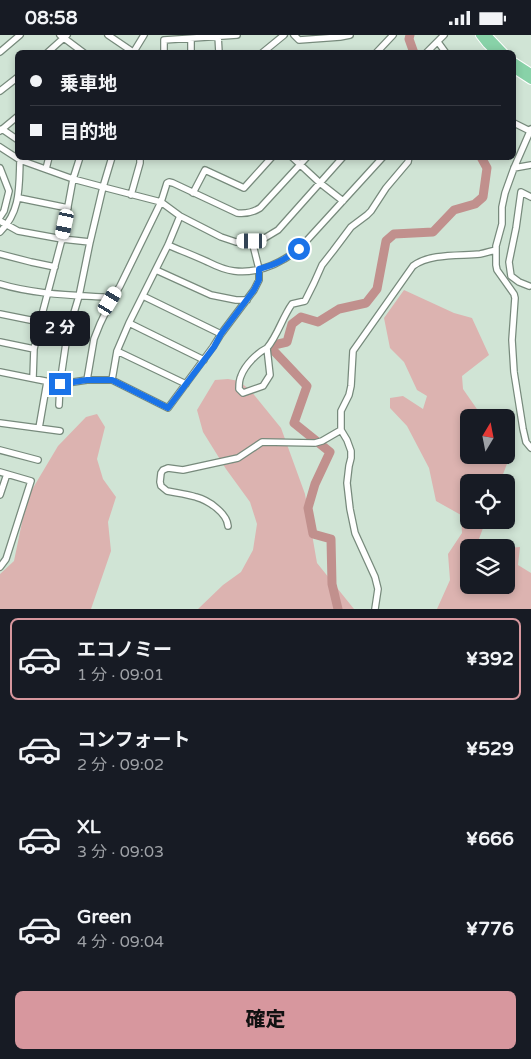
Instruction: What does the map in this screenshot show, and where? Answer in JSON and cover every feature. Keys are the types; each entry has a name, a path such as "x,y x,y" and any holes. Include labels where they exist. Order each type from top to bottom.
{"main road":[{"path":"480,35 493,50"},
{"path":"487,35 501,50"},
{"path":"516,63 531,73"},
{"path":"516,70 531,80"}],"street":[{"path":"0,52 20,35"},
{"path":"110,35 130,50"},
{"path":"134,50 144,35"},
{"path":"164,50 164,41 238,35"},
{"path":"266,50 284,35"},
{"path":"294,35 299,40 350,35"},
{"path":"379,50 392,35"},
{"path":"429,50 444,35"},
{"path":"50,50 63,36 80,50"},
{"path":"218,36 219,50"},
{"path":"191,39 191,50"},
{"path":"438,42 444,50"},
{"path":"0,91 15,79"},
{"path":"15,119 1,130 15,138"},
{"path":"516,124 530,130 505,193 502,207 502,225 496,250 497,271 515,298 512,340 514,372 523,429 526,442 531,448"},
{"path":"0,147 15,157"},
{"path":"0,232 7,225 19,198 20,160 73,179 161,202 180,217 220,237 236,242 263,239 278,230 340,160"},
{"path":"46,169 48,160"},
{"path":"33,379 34,349 62,239 73,179 79,160"},
{"path":"58,405 67,336 79,296 102,187 111,160"},
{"path":"131,195 140,160"},
{"path":"193,193 205,170 244,189 269,160"},
{"path":"295,160 343,201"},
{"path":"87,380 94,339 110,301 120,286 161,202 166,183 169,181 237,213 245,214 260,208 304,160"},
{"path":"168,245 224,269 235,271 259,269 274,265 299,249 380,160"},
{"path":"267,348 270,375 263,386 243,393 239,389 240,377 253,359 267,348 274,339 292,304 305,301 322,265 351,227 372,211 386,188 408,160"},
{"path":"514,168 531,165"},
{"path":"0,168 3,182 9,191 4,211 0,217"},
{"path":"530,285 519,282 511,276 509,262 521,192 531,197"},
{"path":"19,198 68,208"},
{"path":"112,380 118,351 129,323 180,217"},
{"path":"0,221 18,231 90,243"},
{"path":"0,372 60,384 87,380 112,380 168,408 254,290 259,280 259,269 252,241"},
{"path":"375,609 378,589 375,577 355,533 346,483 351,451 342,430 341,411 352,385 353,351 417,263 434,257 496,250"},
{"path":"0,254 55,267"},
{"path":"156,269 211,295 236,300 247,300"},
{"path":"0,284 13,288 48,293 103,297 110,301"},
{"path":"143,296 221,334"},
{"path":"0,314 40,322"},
{"path":"129,323 204,360"},
{"path":"0,342 34,349"},
{"path":"118,351 186,384"},
{"path":"39,428 47,382"},
{"path":"0,423 60,431"},
{"path":"228,526 224,516 206,502 193,496 164,489 160,482 160,473 168,468 183,470 238,458 262,442 315,443 342,430"},
{"path":"0,449 38,460"},
{"path":"0,472 31,481 6,559 0,567"},
{"path":"0,495 7,474"}],"shaded area":[{"path":"404,290 454,313 472,318 489,355 462,376 463,389 477,409 460,409 460,464 507,464 503,474 460,474 460,514 436,501 429,468 407,426 390,408 390,398 403,396 423,409 427,396 417,390 404,362 390,348 384,318"},
{"path":"228,379 239,381 251,391 281,428 305,494 317,563 354,609 198,609 223,585 241,572 253,550 257,524 250,502 226,469 203,432 197,410 215,380"},
{"path":"97,414 105,427 97,459 103,479 116,497 108,522 111,551 91,609 0,609 0,574 14,561 27,498 58,446 86,417"},
{"path":"462,529 483,529 479,539 460,539 460,594 515,594 515,547 520,547 518,565 531,573 531,609 437,609 450,580 448,554 462,533"}],"waterway":[{"path":"410,35 409,39 413,50"},
{"path":"338,609 332,584 331,539 313,534 308,508 315,484 330,452 294,423 307,386 273,350 274,345 287,342 292,324 301,317 318,322 339,309 366,303 377,289 386,241 394,234 433,232 454,210 475,204 483,197 487,168 483,160"}],"route":[{"path":"60,384 87,380 112,380 168,408 254,290 259,280 259,269 282,261 299,249"}]}
